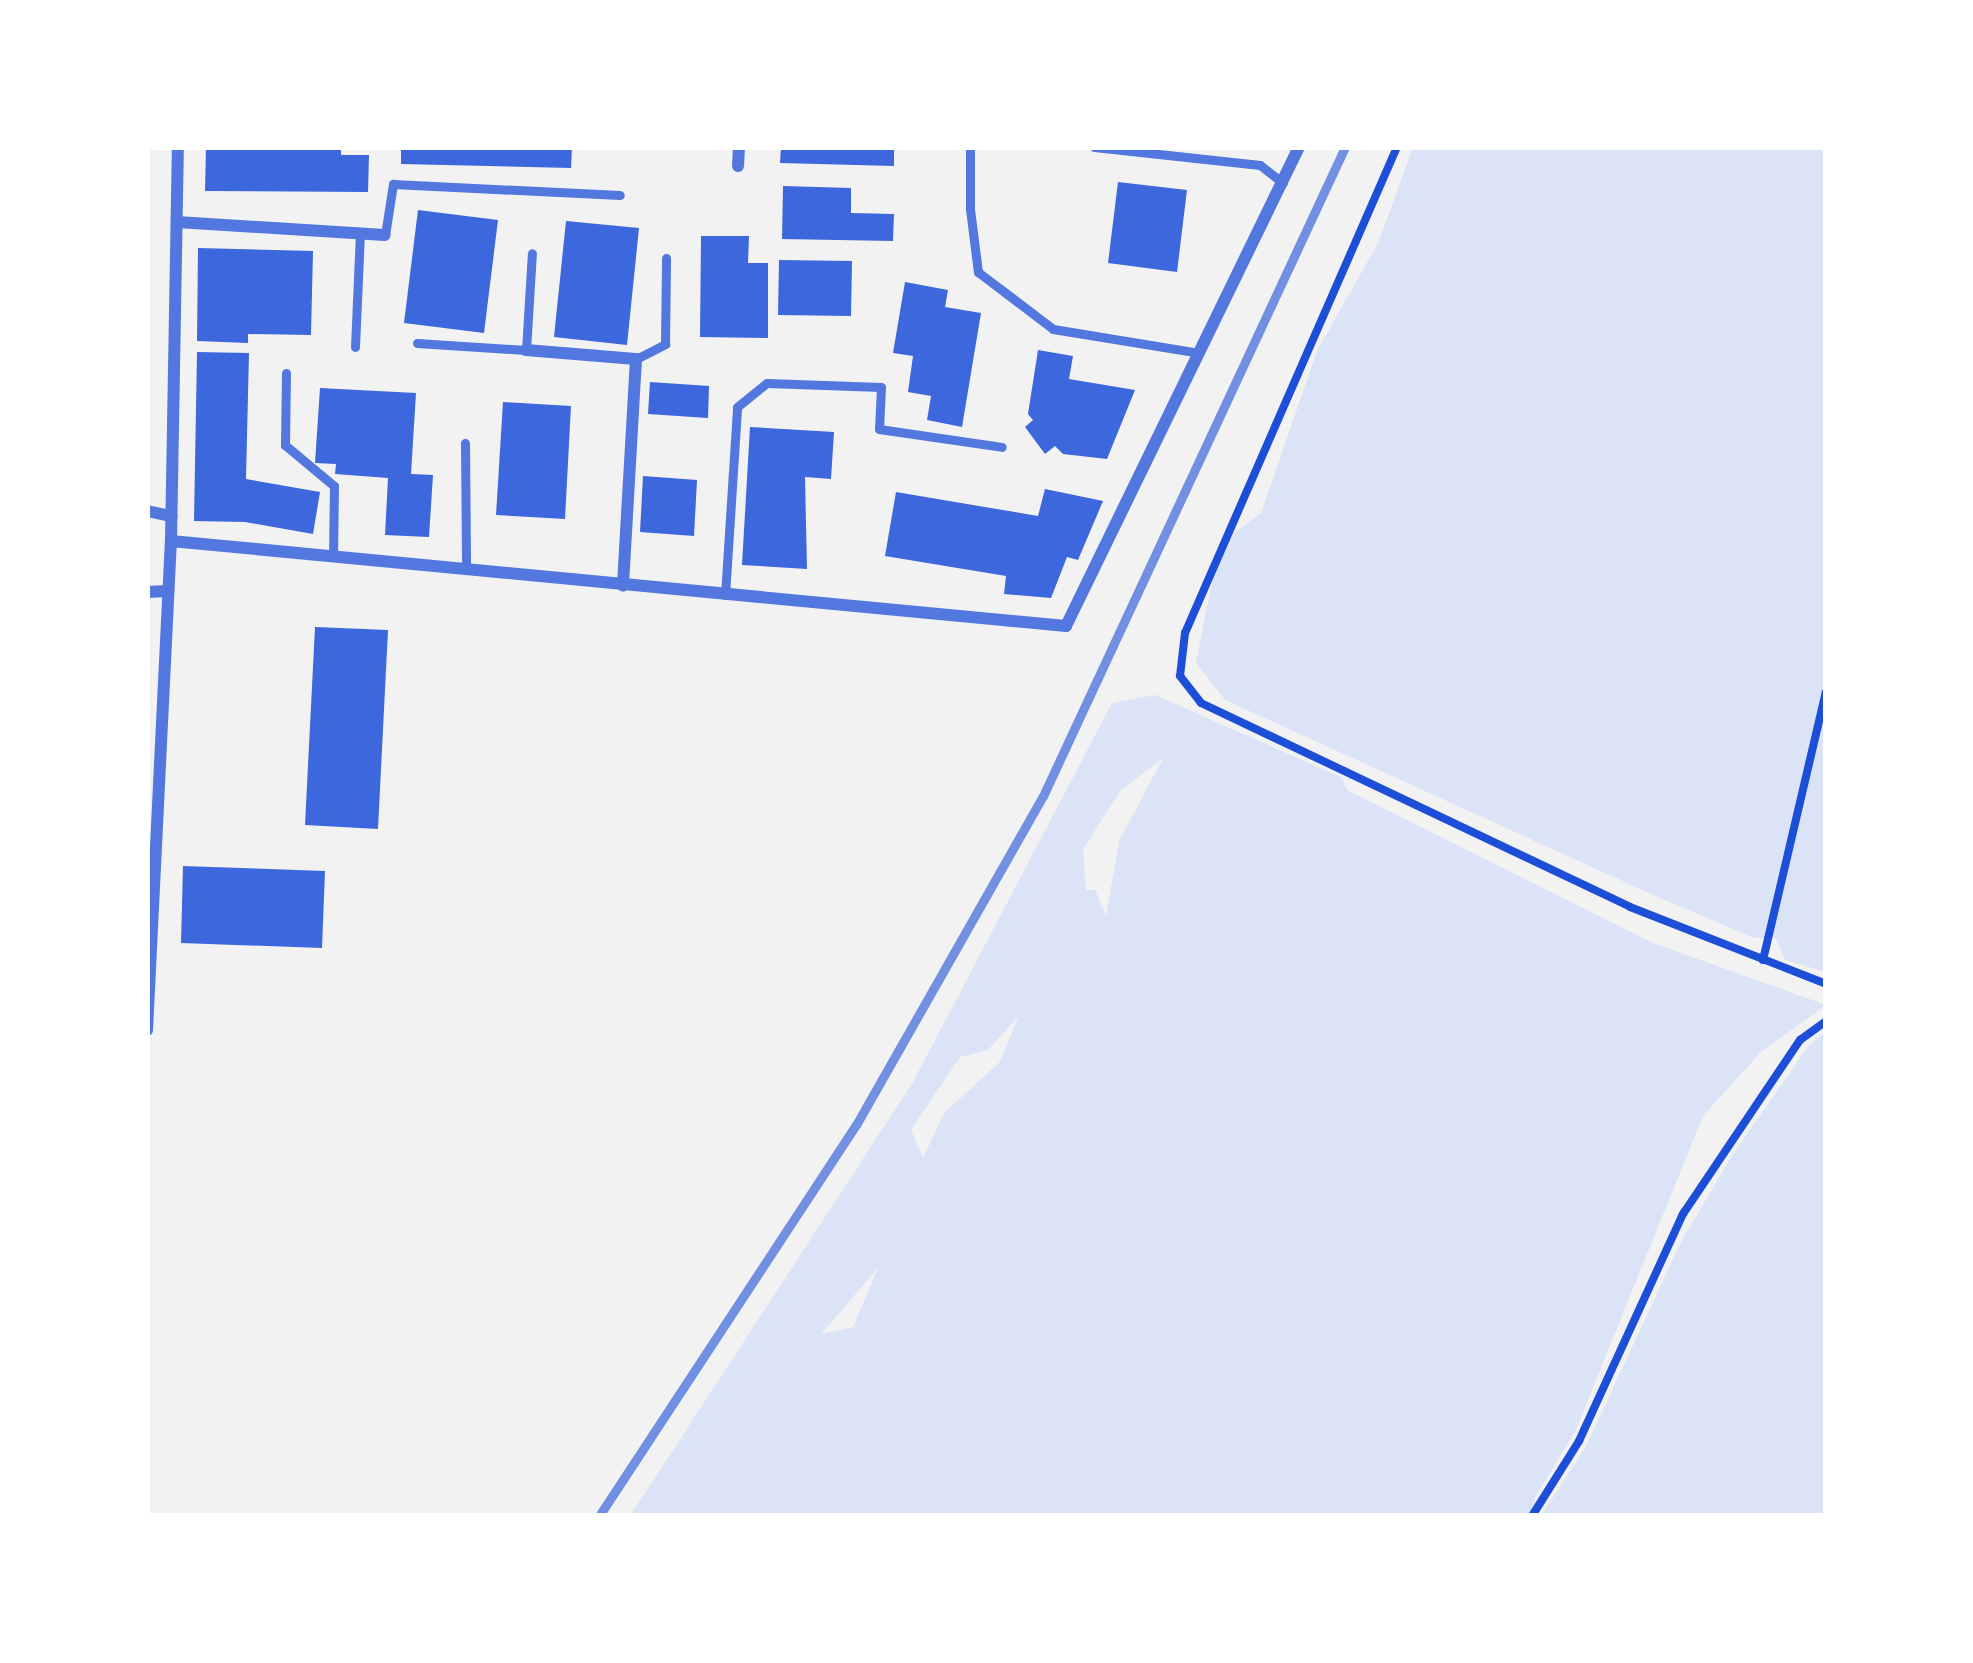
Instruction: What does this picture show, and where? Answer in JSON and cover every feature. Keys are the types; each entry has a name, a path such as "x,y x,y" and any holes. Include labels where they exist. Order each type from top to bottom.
{"street":[{"path":"147,1030 171,541 178,147"},
{"path":"739,166 740,147"},
{"path":"171,541 1066,626 1298,147"},
{"path":"177,222 385,235"},
{"path":"526,350 636,359 623,586"},
{"path":"147,511 171,516"},
{"path":"147,592 166,591"}],"lane":[{"path":"970,147 970,208 978,272 1053,328 1199,353"},
{"path":"1094,147 1260,165 1283,183"},
{"path":"385,235 393,184 620,195"},
{"path":"355,347 361,233"},
{"path":"417,343 526,350 532,253"},
{"path":"636,359 664,344 666,258"},
{"path":"286,373 285,446 334,486 332,556"},
{"path":"725,595 737,407 767,383 881,387 879,428 1002,447"},
{"path":"464,443 466,570"}],"path":[{"path":"1397,147 1184,633 1180,676 1201,704 1630,907 1826,984"},
{"path":"1762,960 1826,692"},
{"path":"1532,1516 1579,1441 1683,1214 1800,1040 1826,1021"}],"shaded area":[{"path":"1413,147 1826,147 1826,972 1785,960 1776,938 1754,938 1662,899 1225,700 1196,663 1216,561 1234,533 1261,513 1317,351 1378,243"},
{"path":"1155,695 1341,777 1347,790 1653,943 1826,1005 1761,1052 1703,1116 1575,1432 1535,1497 1535,1516 630,1516 913,1082 1112,703","holes":["1163,758 1119,841 1106,916 1095,890 1086,890 1083,849 1121,790","1019,1016 999,1063 944,1113 923,1158 911,1130 960,1057 988,1050","878,1268 853,1327 822,1334"]},
{"path":"1826,1030 1826,1516 1541,1516 1586,1446 1682,1240 1733,1154 1807,1048"}],"building":[{"path":"206,147 341,147 341,155 369,155 368,192 205,191"},
{"path":"401,147 572,147 571,168 401,164"},
{"path":"781,147 894,147 894,166 780,163"},
{"path":"1118,182 1187,190 1177,272 1108,263"},
{"path":"783,186 851,188 851,213 894,214 893,241 782,239"},
{"path":"418,210 498,220 484,333 404,323"},
{"path":"566,221 639,228 627,345 554,337"},
{"path":"701,236 749,236 748,263 768,263 768,338 700,337"},
{"path":"198,248 313,251 311,335 248,334 248,343 197,341"},
{"path":"779,260 852,261 851,316 778,315"},
{"path":"905,282 948,290 945,307 981,313 962,427 927,420 931,396 908,392 913,356 893,353"},
{"path":"1038,350 1073,356 1069,379 1135,390 1107,459 1063,454 1055,446 1045,454 1025,427 1033,420 1028,414"},
{"path":"197,352 249,353 246,479 320,492 313,534 245,522 194,521"},
{"path":"650,382 709,386 708,418 648,414"},
{"path":"320,388 416,393 411,474 433,475 429,537 385,535 388,478 335,474 336,464 315,463"},
{"path":"503,402 571,406 565,519 496,515"},
{"path":"750,427 834,432 831,479 805,477 807,569 742,565"},
{"path":"643,476 697,480 694,536 640,532"},
{"path":"1045,489 1103,501 1078,560 1067,557 1051,598 1004,594 1006,576 885,556 896,492 1038,516"},
{"path":"315,627 388,630 378,829 305,825"},
{"path":"183,866 325,871 322,948 181,943"}],"railway":[{"path":"599,1516 856,1125 1043,796 1345,147"}]}
